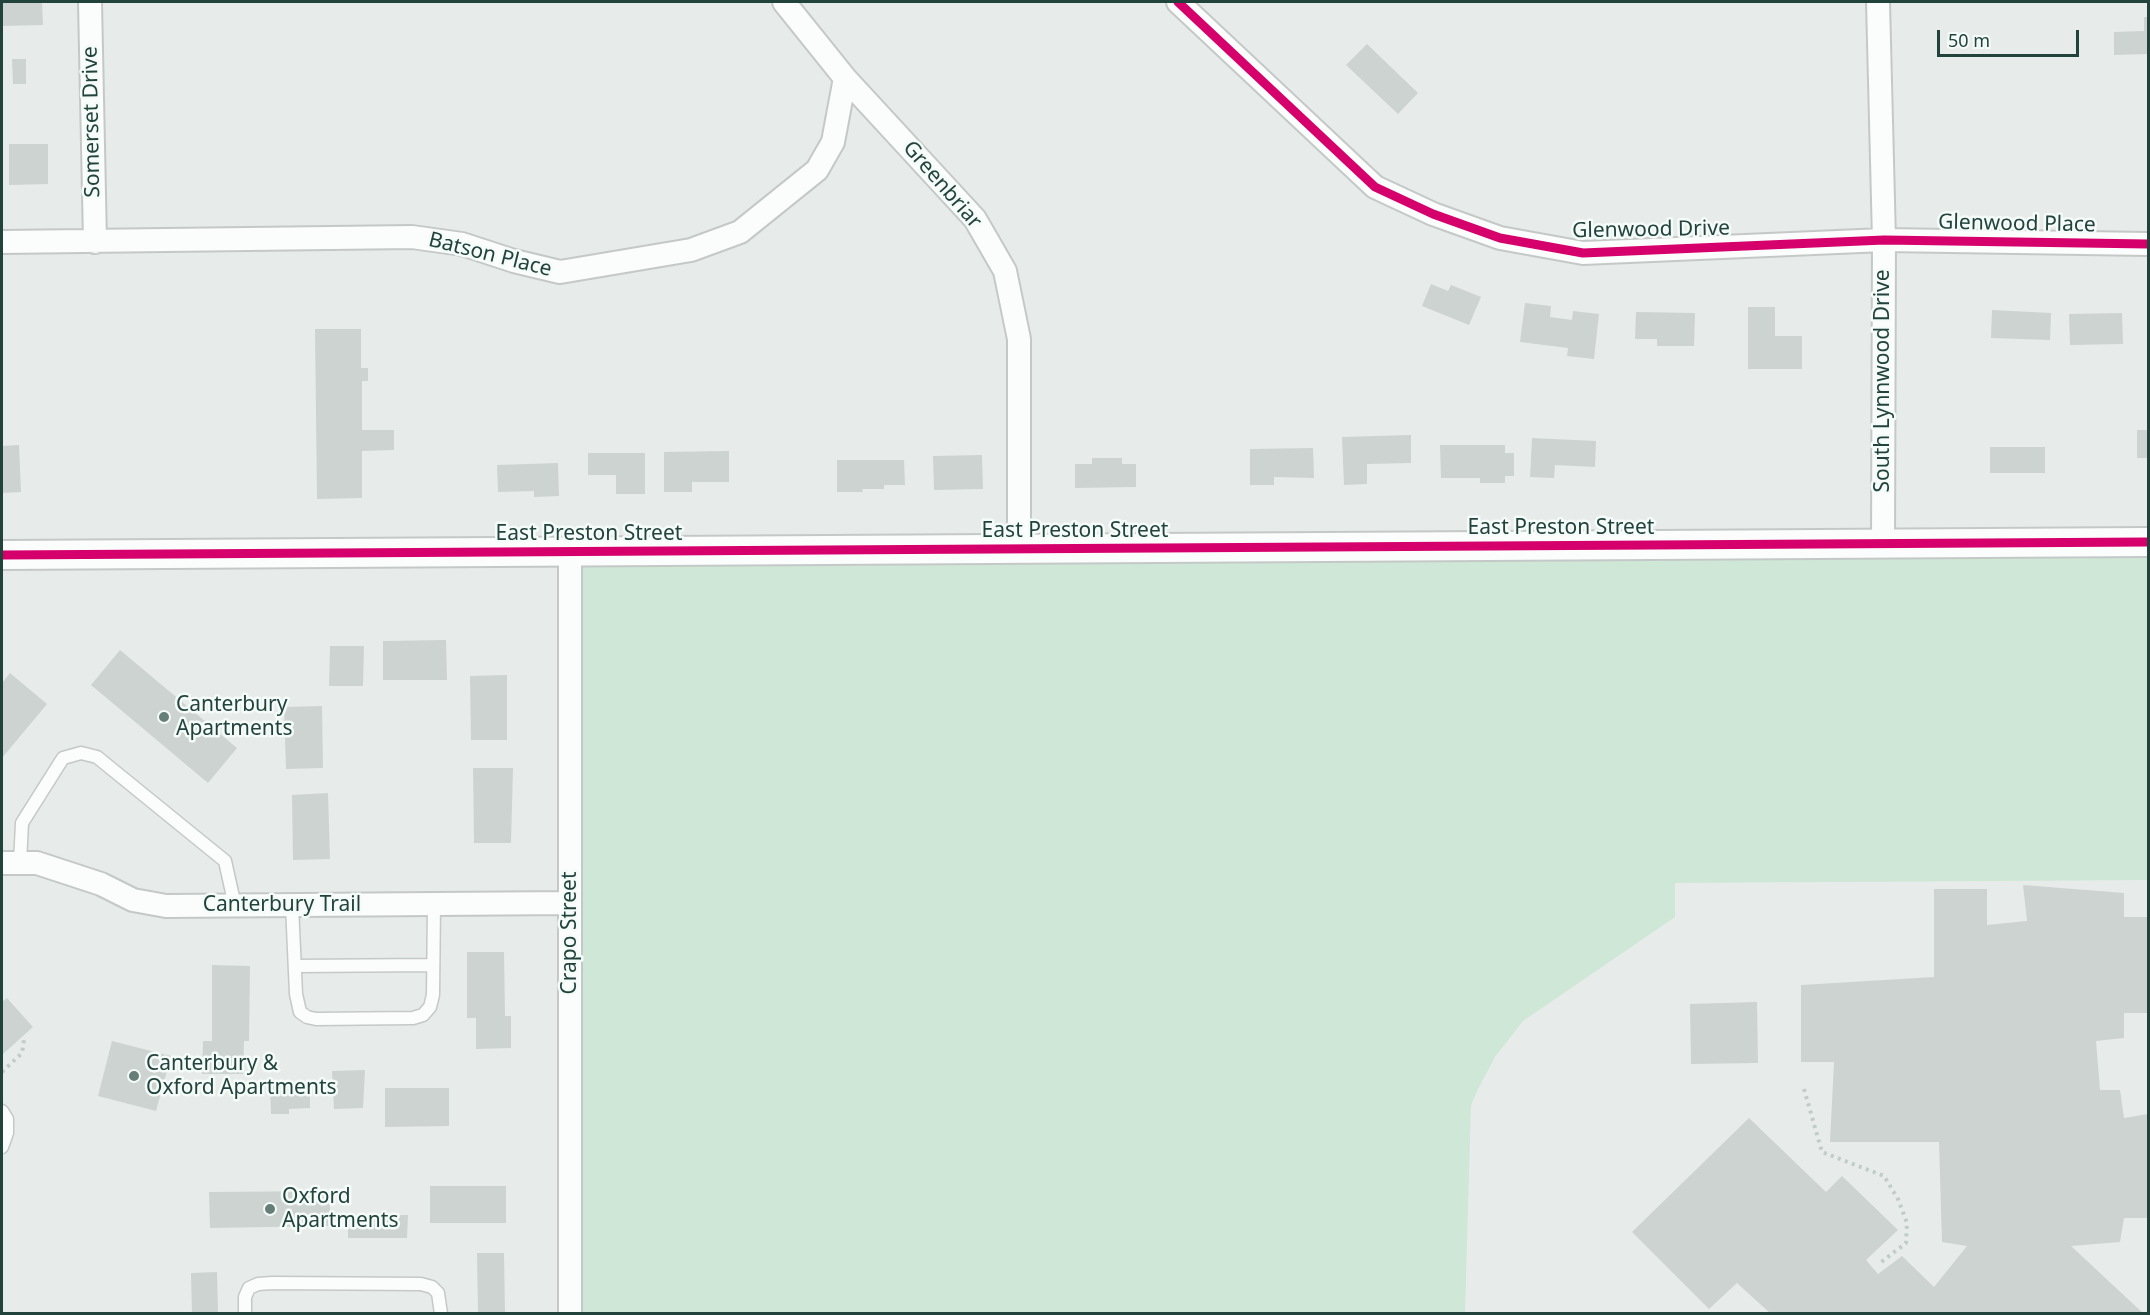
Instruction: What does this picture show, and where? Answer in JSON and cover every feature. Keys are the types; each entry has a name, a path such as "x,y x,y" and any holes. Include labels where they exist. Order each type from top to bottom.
{"street":[{"name":"Somerset Drive","path":"90,2 95,242"},
{"name":"Greenbriar","path":"784,2 845,78 975,219 1005,271 1019,339 1019,549"},
{"name":"Glenwood Drive","path":"1178,2 1375,187 1432,214 1500,238 1584,253 1884,240"},
{"name":"South Lynnwood Drive","path":"1878,2 1884,240 1883,544"},
{"name":"Batson Place","path":"2,242 412,237 462,244 514,261 560,272 691,250 740,232 817,170 833,142 845,78"},
{"name":"Glenwood Place","path":"1884,240 2148,244"},
{"name":"East Preston Street","path":"2,555 2148,542"},
{"name":"Crapo Street","path":"570,552 570,1314"},
{"name":"Canterbury Trail","path":"11,863 37,863 101,884 133,900 166,906 570,903"}],"lane":[{"path":"11,863 22,823 63,758 81,753 97,757 225,861 235,906"},
{"path":"292,905 296,994 300,1012 307,1017 316,1018 413,1018 423,1015 430,1007 433,995 434,904"},
{"path":"295,966 433,965"},
{"path":"2,1111 7,1119 7,1133 2,1147"},
{"path":"245,1314 245,1298 249,1288 258,1284 272,1283 422,1284 432,1287 438,1293 441,1314"}],"path":[{"path":"2,1072 22,1053 24,1040"},
{"path":"1804,1089 1822,1152 1884,1176 1898,1199 1907,1223 1906,1243 1880,1263"}],"green space":[{"path":"2148,542 2148,880 1675,883 1675,917 1523,1021 1495,1057 1478,1089 1471,1105 1465,1313 570,1313 570,552"}],"building":[{"path":"2,2 42,2 43,25 2,26"},
{"path":"2144,17 2148,17 2148,54 2114,55 2114,32 2144,31"},
{"path":"1367,44 1418,93 1398,114 1346,65"},
{"path":"12,59 26,59 26,84 13,84"},
{"path":"9,144 48,144 48,184 9,185"},
{"path":"1431,284 1448,291 1451,285 1481,297 1469,325 1422,306"},
{"path":"1525,303 1551,306 1550,317 1572,320 1573,311 1599,314 1594,359 1567,356 1568,348 1520,342"},
{"path":"1748,307 1775,307 1775,336 1802,336 1802,369 1748,369"},
{"path":"1992,310 2051,313 2050,340 1991,338"},
{"path":"1636,312 1695,313 1694,346 1657,346 1657,339 1635,339"},
{"path":"2122,313 2123,344 2070,345 2069,314"},
{"path":"315,329 361,329 361,368 368,368 368,381 362,381 362,430 394,430 394,450 362,451 362,498 317,499"},
{"path":"2137,430 2148,430 2148,458 2137,458"},
{"path":"1411,435 1411,463 1367,464 1367,484 1344,485 1342,437"},
{"path":"1532,438 1596,441 1595,467 1555,465 1554,478 1530,477"},
{"path":"19,445 21,492 2,493 2,446"},
{"path":"1440,445 1505,445 1505,453 1514,453 1514,476 1505,476 1505,483 1480,483 1480,478 1441,478"},
{"path":"1990,447 2045,447 2045,473 1990,473"},
{"path":"1313,448 1314,478 1274,477 1274,485 1250,485 1250,449"},
{"path":"729,451 729,482 692,482 692,492 664,492 664,452"},
{"path":"588,453 645,453 645,494 616,494 616,475 588,475"},
{"path":"982,455 983,489 934,490 933,456"},
{"path":"1092,458 1122,458 1122,464 1136,464 1136,487 1075,488 1075,464 1092,464"},
{"path":"837,460 904,460 905,485 884,485 884,489 862,489 863,492 837,492"},
{"path":"558,463 559,496 534,497 534,491 498,492 497,465"},
{"path":"446,640 447,680 383,680 383,641"},
{"name":"Canterbury Apartments","path":"330,646 364,646 363,686 329,686"},
{"name":"Canterbury Apartments","path":"120,650 237,748 208,783 91,685"},
{"path":"10,673 47,704 2,758 2,683"},
{"path":"507,675 507,740 471,740 470,676"},
{"name":"Canterbury Apartments","path":"322,706 323,768 286,769 284,707"},
{"path":"473,768 513,768 511,843 474,843"},
{"name":"Canterbury Apartments","path":"328,793 330,859 293,860 292,795"},
{"path":"2023,885 2124,893 2124,917 2148,917 2148,1013 2124,1013 2124,1038 2096,1041 2100,1090 2120,1090 2124,1118 2148,1114 2148,1218 2124,1218 2120,1242 2071,1246 2144,1314 1771,1314 1737,1283 1709,1309 1632,1232 1749,1118 1826,1192 1842,1176 1898,1230 1866,1260 1878,1274 1902,1256 1934,1287 1967,1246 1942,1242 1939,1142 1830,1142 1834,1062 1801,1062 1801,985 1934,977 1934,889 1987,889 1987,925 2027,921"},
{"path":"467,952 504,952 505,1016 511,1016 511,1048 476,1049 476,1018 467,1018"},
{"path":"212,965 250,966 249,1041 244,1041 243,1074 202,1074 203,1041 212,1041"},
{"path":"7,998 33,1027 2,1055 2,1002"},
{"path":"1757,1002 1758,1063 1691,1064 1690,1004"},
{"name":"Canterbury & Oxford Apartments","path":"112,1041 171,1056 156,1111 98,1096"},
{"path":"365,1070 363,1108 334,1109 332,1071"},
{"path":"310,1083 310,1108 289,1109 289,1114 271,1114 270,1084"},
{"path":"385,1088 449,1088 449,1126 385,1127"},
{"name":"Oxford Apartments","path":"430,1186 506,1186 506,1223 430,1223"},
{"name":"Oxford Apartments","path":"330,1191 330,1226 210,1228 209,1192"},
{"name":"Oxford Apartments","path":"408,1215 407,1238 348,1238 348,1216"},
{"path":"477,1253 504,1253 505,1314 478,1314"},
{"path":"217,1272 218,1314 192,1314 191,1273"}],"cycle path":[{"path":"1178,2 1375,187 1433,214 1500,238 1583,253 1884,240 2148,244"},
{"path":"2,555 2148,542"}],"place":[{"name":"Canterbury Apartments","path":"164,717"},
{"name":"Canterbury & Oxford Apartments","path":"134,1076"},
{"name":"Oxford Apartments","path":"270,1209"}]}
